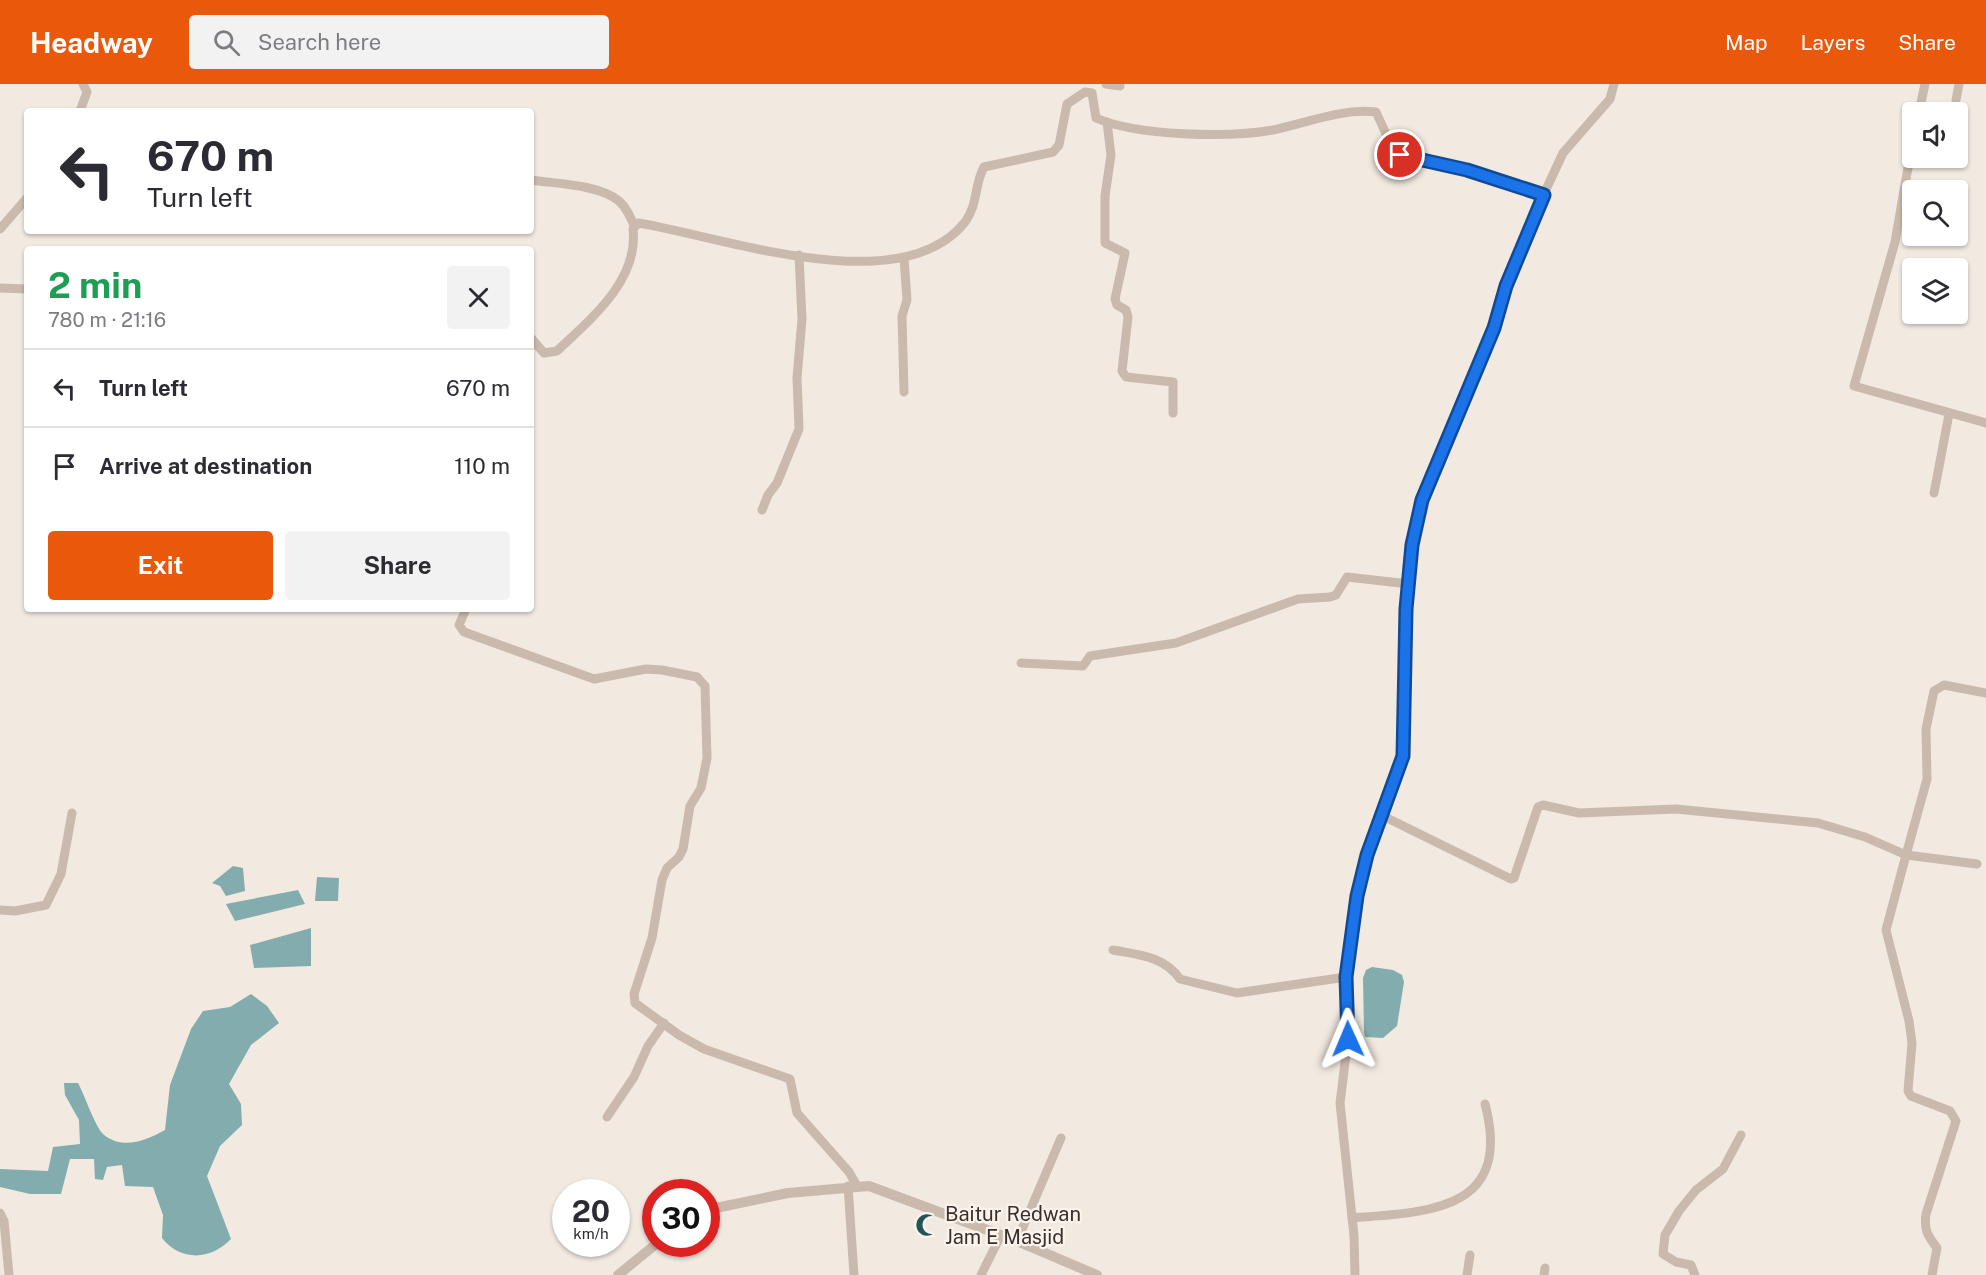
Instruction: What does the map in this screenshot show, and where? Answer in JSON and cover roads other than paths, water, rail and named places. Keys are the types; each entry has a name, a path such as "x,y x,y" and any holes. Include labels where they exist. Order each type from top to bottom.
{"street":[{"path":"81,108 87,92 83,84"},
{"path":"1106,84 1120,86"},
{"path":"1355,1275 1352,1218 1340,1103 1348,1039 1346,977 1357,896 1367,855 1403,756 1408,584 1412,545 1422,500 1494,328 1506,286 1544,195 1563,153 1610,99 1614,84"},
{"path":"1921,102 1925,84"},
{"path":"1956,100 1959,84"},
{"path":"634,225 638,223 656,225 754,250 830,260 904,258 918,255 940,243 963,224 974,208 984,167 1053,152 1059,145 1067,104 1094,88 1096,118 1107,122 1165,131 1221,134 1270,130 1360,110 1376,112 1392,147 1400,155 1467,170 1544,195"},
{"path":"1107,122 1111,155 1105,196 1105,243 1125,253 1115,299 1117,305 1126,310 1128,317 1122,371 1126,377 1173,382 1173,413"},
{"path":"1908,168 1895,242 1854,386 1886,393 1949,414 1986,423"},
{"path":"534,180 573,185 617,199 626,209 634,225 634,242 628,270 616,289 557,351 544,352 534,341"},
{"path":"0,229 24,201"},
{"path":"762,510 768,495 777,483 799,429 797,378 802,319 799,255"},
{"path":"904,258 907,300 902,316 904,392"},
{"path":"0,288 24,289"},
{"path":"1934,494 1949,414"},
{"path":"1021,663 1083,666 1090,656 1176,643 1298,599 1336,595 1347,577 1408,584"},
{"path":"465,612 459,625 464,632 538,657 580,675 594,679 646,669 662,670 697,677 705,686 707,758 701,788 690,806 683,849 679,857 667,868 662,880 652,938 634,994 635,1003 704,1049 790,1079 797,1113 849,1172 853,1186 854,1275"},
{"path":"1932,1275 1937,1248 1927,1237 1924,1228 1926,1214 1956,1121 1950,1111 1911,1096 1908,1091 1912,1043 1909,1021 1886,930 1927,779 1926,729 1934,691 1944,685 1986,693"},
{"path":"1383,816 1511,879 1514,878 1538,807 1543,805 1579,813 1676,809 1818,823 1865,837 1906,855 1977,864"},
{"path":"0,910 15,911 46,904 61,874 72,813"},
{"path":"1113,950 1162,961 1180,979 1237,993 1346,977"},
{"path":"607,1117 664,1023"},
{"path":"1352,1218 1422,1212 1448,1203 1476,1187 1488,1161 1492,1132 1485,1104"},
{"path":"1695,1275 1691,1265 1676,1262 1664,1254 1665,1235 1679,1211 1696,1190 1723,1169 1741,1135"},
{"path":"1017,1241 1061,1138"},
{"path":"720,1207 788,1193 869,1186 1017,1241 1097,1275"},
{"path":"0,1213 4,1221 9,1275"},
{"path":"981,1275 1000,1236"},
{"path":"618,1275 642,1255"},
{"path":"1467,1275 1470,1255"}],"water":[{"path":"233,866 243,868 245,891 226,896 220,886 212,883"},
{"path":"317,877 339,878 338,901 315,901"},
{"path":"298,890 305,904 235,921 226,904"},
{"path":"311,928 311,966 254,968 250,945"},
{"path":"1372,967 1393,970 1402,975 1404,982 1397,1026 1383,1038 1365,1037 1364,1032 1363,978 1366,970"},
{"path":"251,994 267,1006 279,1023 251,1045 229,1084 241,1104 242,1125 220,1146 207,1176 231,1239 223,1246 205,1254 196,1255 178,1251 170,1246 162,1238 163,1215 153,1187 125,1186 122,1165 107,1167 103,1180 95,1179 94,1159 70,1159 61,1194 30,1194 0,1187 0,1169 48,1171 53,1147 80,1144 79,1120 65,1095 64,1083 78,1083 100,1130 110,1139 126,1143 134,1142 165,1130 170,1085 191,1029 203,1011 230,1007"}],"place":[{"name":"Baitur Redwan Jam E Masjid","path":"927,1225"}]}
